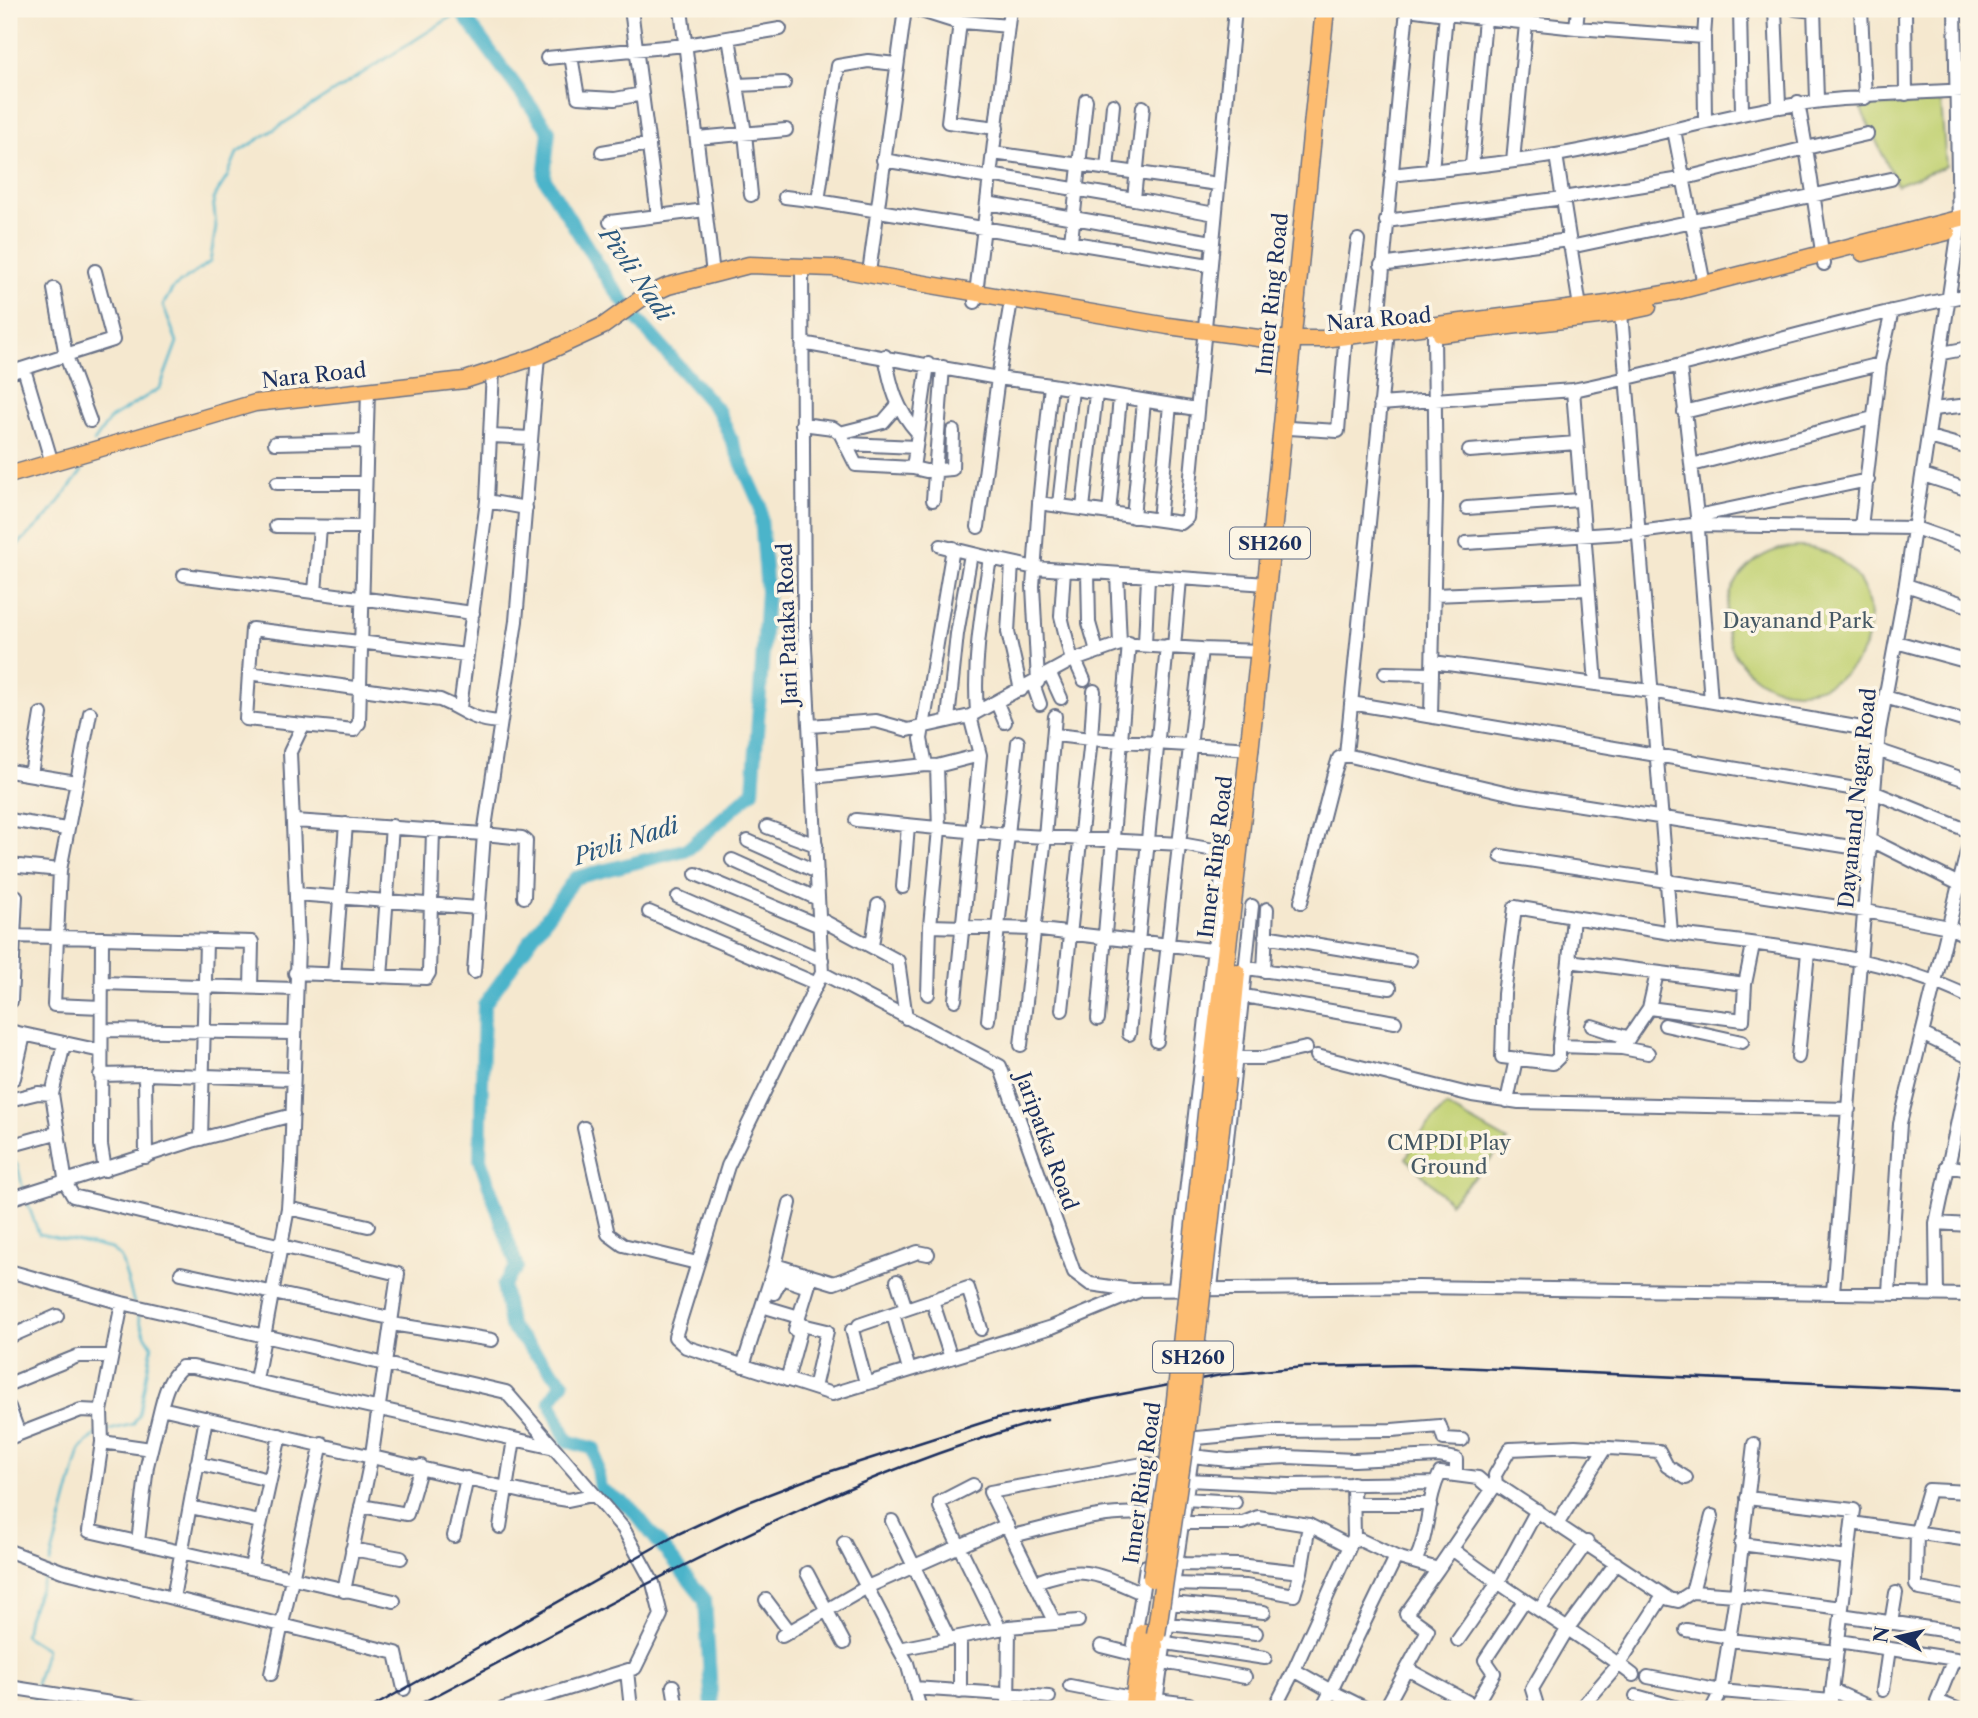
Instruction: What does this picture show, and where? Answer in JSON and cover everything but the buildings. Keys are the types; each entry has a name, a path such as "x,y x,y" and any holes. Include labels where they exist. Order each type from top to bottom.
{"highway":[{"name":"Inner Ring Road","path":"1153,1706 1168,1464 1218,1077 1247,905 1325,9"},
{"name":"Inner Ring Road","path":"1218,1077 1232,850 1251,749 1266,584 1334,9"},
{"name":"Inner Ring Road","path":"1128,1705 1159,1634"}],"main road":[{"name":"Nara Road","path":"1382,337 1434,335 1621,313 1964,222"},
{"name":"Nara Road","path":"9,475 256,403 465,380 538,356 621,315 642,298 668,286 748,265 869,273 1010,307 1203,335 1295,343 1382,337 1580,307 1704,285 1822,259"},
{"name":"Nara Road","path":"797,269 1203,335"}],"street":[{"path":"631,9 658,216"},
{"path":"681,9 713,274"},
{"path":"869,273 895,64 905,9"},
{"path":"915,9 960,22 1008,26"},
{"path":"976,297 1010,9"},
{"path":"1040,503 1181,523 1187,518 1235,9"},
{"path":"1346,755 1380,404 1381,265 1408,9 1526,24 1704,37"},
{"path":"1576,28 1578,9"},
{"path":"1705,121 1706,9"},
{"path":"1740,9 1742,112"},
{"path":"1775,9 1779,105"},
{"path":"1796,9 1814,10 1817,99"},
{"path":"1391,175 1556,155 1779,105 1817,99 1865,98 1861,9"},
{"path":"1905,9 1906,94"},
{"name":"Dayanand Nagar Road","path":"1833,1292 1879,731 1906,584 1964,222 1956,93 1955,9"},
{"path":"1432,171 1446,14"},
{"path":"1472,165 1485,19"},
{"path":"960,22 948,122 996,128"},
{"path":"1513,161 1526,24"},
{"path":"547,58 635,48 685,46 780,29"},
{"path":"729,38 745,133 751,195"},
{"path":"571,56 578,97 615,99 642,93"},
{"path":"818,201 838,66 869,61 895,64"},
{"path":"737,85 784,82"},
{"path":"1864,95 1956,93 1969,90"},
{"path":"1071,241 1086,100"},
{"path":"1798,102 1822,259"},
{"path":"1107,169 1113,105"},
{"path":"1134,199 1143,107"},
{"path":"697,138 786,130"},
{"path":"1674,130 1681,179 1704,285"},
{"path":"1386,221 1563,198 1681,179 1867,134"},
{"path":"602,152 649,144"},
{"path":"993,153 1217,184"},
{"path":"1556,155 1580,307"},
{"path":"883,160 1215,214"},
{"path":"1381,265 1569,243 1690,223 1891,179"},
{"path":"785,197 877,209 1209,265"},
{"path":"987,204 1212,242"},
{"path":"610,222 705,210"},
{"path":"1289,428 1338,430 1345,341 1358,240"},
{"name":"Jari Pataka Road","path":"797,269 802,343 804,628 820,923 820,972"},
{"path":"9,373 113,340 95,271"},
{"path":"54,289 66,356 90,421"},
{"path":"1380,404 1573,390 1680,367 1892,311 1969,295"},
{"path":"978,527 1010,307"},
{"path":"1861,527 1880,364 1892,311"},
{"path":"1621,313 1671,933"},
{"path":"1431,716 1434,335"},
{"path":"802,343 998,378 1196,409"},
{"path":"1942,353 1969,348"},
{"path":"474,972 484,834 516,621 538,356"},
{"path":"885,356 897,406 918,433"},
{"path":"914,468 928,364"},
{"path":"1684,412 1880,364"},
{"path":"933,500 943,367"},
{"path":"1680,367 1698,520 1711,701"},
{"path":"24,369 52,463"},
{"path":"460,708 464,698 466,655 487,501 493,370"},
{"path":"1030,685 1032,586 1051,386"},
{"path":"368,390 365,441 362,643 359,723 354,730 246,719 252,629 362,643 466,655"},
{"path":"1059,504 1072,390"},
{"path":"1573,390 1579,500 1596,684"},
{"path":"1083,508 1096,394"},
{"path":"1109,513 1120,398"},
{"path":"1133,517 1144,401"},
{"path":"1159,520 1170,405"},
{"path":"1933,409 1969,405"},
{"path":"840,433 883,422 897,406"},
{"path":"1692,465 1873,418"},
{"path":"802,424 833,428 840,433 856,465 936,470 952,469 953,431"},
{"path":"492,436 531,438"},
{"path":"1929,437 1969,448"},
{"path":"275,443 365,441"},
{"path":"1469,451 1576,443"},
{"path":"846,444 916,447"},
{"path":"1923,475 1969,490"},
{"path":"1466,543 1639,532 1868,480"},
{"path":"276,483 365,484"},
{"path":"1467,508 1579,500"},
{"path":"487,501 526,508"},
{"path":"1698,520 1915,528 1969,547"},
{"path":"276,526 364,527"},
{"path":"315,592 320,527"},
{"path":"928,994 930,926 939,829 931,766 921,738 939,631 947,547 1035,568 1266,584"},
{"path":"948,719 957,634 971,554"},
{"path":"955,1000 980,755 973,714 977,638 990,558"},
{"path":"1012,563 1008,632 1040,704"},
{"path":"1064,570 1060,616 1074,661 1084,680"},
{"path":"1088,571 1089,623 1097,651"},
{"path":"1098,1019 1122,742 1124,643 1117,574"},
{"path":"184,575 473,613"},
{"path":"1145,643 1147,577"},
{"path":"1129,1034 1157,743 1180,579"},
{"path":"1906,584 1969,606"},
{"path":"1434,595 1588,589"},
{"path":"939,631 977,638"},
{"path":"1896,642 1969,662"},
{"path":"810,726 876,721 908,730 973,714 1074,661 1124,643 1261,651"},
{"path":"1157,1041 1201,649"},
{"path":"1385,673 1433,668 1596,684 1651,691 1879,731"},
{"path":"249,673 360,686 440,700 460,708 466,716 476,720 499,722"},
{"path":"1050,674 1061,698"},
{"path":"1062,1010 1094,691"},
{"path":"1885,697 1969,722"},
{"path":"997,702 1005,722"},
{"path":"1351,703 1657,753 1873,792 1969,831"},
{"path":"90,713 60,870 54,1005 101,1007"},
{"path":"31,775 41,714"},
{"path":"1021,1045 1032,929 1045,837 1055,716"},
{"path":"256,1380 288,1208 293,1115 292,1079 296,1045 293,1033 296,973 295,821 290,752 303,725"},
{"path":"1055,735 1122,742 1251,749"},
{"path":"988,1020 1018,742"},
{"path":"1877,750 1969,781"},
{"path":"812,777 931,766 980,755"},
{"path":"1301,902 1332,777 1339,758 1346,755 1517,794 1871,845 1965,886"},
{"path":"9,771 76,782"},
{"path":"9,820 66,829"},
{"path":"856,820 1008,835 1181,844 1232,850 1212,950 1175,1289"},
{"path":"295,821 392,826 522,838 526,841 524,897"},
{"path":"334,975 346,824"},
{"path":"381,977 392,826"},
{"path":"904,887 908,826"},
{"path":"767,827 816,845"},
{"path":"296,973 426,978 429,972 433,830"},
{"path":"748,841 817,872"},
{"path":"1889,1292 1900,1122 1948,927 1965,886 1969,844"},
{"path":"1501,856 1865,911 1948,927 1969,937"},
{"path":"732,860 818,899"},
{"path":"9,865 60,870"},
{"path":"696,874 820,923 898,961 906,1018"},
{"path":"296,894 478,908"},
{"path":"11,1001 11,936 16,896"},
{"path":"678,897 820,972"},
{"path":"872,946 878,905"},
{"path":"1210,1287 1247,968 1247,905 1269,909 1264,971"},
{"path":"1573,917 1559,1057 1553,1063 1514,1065 1500,1054 1504,994 1515,907 1861,960 1935,980 1969,997"},
{"path":"649,912 820,972"},
{"path":"930,926 1032,929 1104,940 1212,950"},
{"path":"11,936 252,942 251,988"},
{"path":"1265,936 1410,960"},
{"path":"102,938 100,1075 101,1145 105,1170"},
{"path":"201,1139 206,941"},
{"path":"1665,1025 1742,1045 1745,984 1753,945"},
{"path":"1798,1057 1808,953"},
{"path":"1569,961 1745,984"},
{"path":"1247,968 1390,988"},
{"path":"783,1376 686,1347 675,1337 727,1166 820,972"},
{"name":"Jaripatka Road","path":"820,972 1000,1066 1074,1272 1090,1284 1141,1290"},
{"path":"1625,1043 1649,1008 1657,973"},
{"path":"102,984 294,989"},
{"path":"1244,996 1395,1023"},
{"path":"1649,1008 1743,1020"},
{"path":"1592,1026 1648,1053"},
{"path":"102,1030 293,1033"},
{"path":"9,1031 101,1051"},
{"path":"1922,1034 1969,1056"},
{"path":"14,1078 24,1035"},
{"path":"1559,1046 1625,1043"},
{"path":"64,1044 52,1094 66,1184 73,1196 398,1274 372,1454 344,1591"},
{"path":"1237,1058 1263,1059 1312,1052 1472,1095 1507,1101 1849,1110"},
{"path":"1507,1101 1514,1065"},
{"path":"1937,1294 1936,1223 1969,1069"},
{"path":"145,1074 146,1157"},
{"path":"100,1075 202,1075 292,1079"},
{"path":"9,1100 38,1093 52,1094"},
{"path":"9,1199 66,1184 201,1139 293,1115"},
{"path":"1957,1116 1969,1122"},
{"path":"584,1128 608,1234 623,1245 696,1263"},
{"path":"16,1144 57,1133"},
{"path":"1947,1166 1969,1170"},
{"path":"790,1203 753,1360 783,1376 832,1394 1052,1327 1141,1290 1210,1287 1889,1292 1969,1295"},
{"path":"288,1208 368,1226"},
{"path":"1936,1223 1969,1225"},
{"path":"743,1366 778,1279 834,1283 918,1252 928,1254"},
{"path":"775,1265 810,1282"},
{"path":"9,1271 122,1303 386,1367 506,1392 550,1447 623,1528 653,1583 661,1615 635,1668 503,1709"},
{"path":"181,1273 274,1292 391,1321 492,1340"},
{"path":"897,1281 906,1309"},
{"path":"783,1376 810,1282"},
{"path":"866,1383 855,1327 968,1288 981,1329"},
{"path":"932,1300 951,1358"},
{"path":"122,1303 101,1415 102,1442 89,1531 394,1601"},
{"path":"766,1307 799,1317"},
{"path":"893,1314 909,1370"},
{"path":"9,1337 57,1316"},
{"path":"783,1376 802,1325 827,1331 814,1388"},
{"path":"9,1384 78,1356 111,1356"},
{"path":"138,1542 150,1449 165,1391 182,1367 256,1380 550,1447"},
{"path":"9,1407 14,1436 81,1410 101,1415"},
{"path":"161,1408 372,1454 507,1488 568,1500 592,1495"},
{"path":"173,1598 206,1418"},
{"path":"1189,1704 1153,1706 1163,1662 1159,1634 1171,1603 1185,1499 1197,1438 1272,1431 1392,1430 1440,1426 1444,1439 1462,1440"},
{"path":"251,1567 280,1435"},
{"path":"500,1527 514,1439"},
{"path":"102,1442 150,1449"},
{"path":"271,1674 323,1443"},
{"path":"1712,1709 1721,1691 1736,1595 1754,1444"},
{"path":"1558,1523 1605,1448"},
{"path":"1385,1709 1428,1630 1406,1614 1494,1487 1494,1475 1510,1449 1605,1448 1659,1451 1667,1466 1686,1478"},
{"path":"1192,1456 1228,1460 1288,1457 1354,1460 1439,1455 1456,1459 1456,1475"},
{"path":"197,1463 269,1480"},
{"path":"1055,1623 990,1492 1143,1464 1160,1465 1128,1705 1070,1686"},
{"path":"361,1506 407,1514 421,1466"},
{"path":"1415,1562 1425,1542 1435,1483 1440,1473 1456,1475 1478,1478 1537,1510 1664,1595 1678,1601 1692,1592 1736,1595 1969,1634"},
{"path":"454,1536 467,1478"},
{"path":"1188,1480 1289,1485 1435,1483"},
{"path":"1274,1709 1352,1542 1353,1483"},
{"path":"972,1485 940,1502 958,1546 1005,1628 1007,1709"},
{"path":"1969,1492 1929,1490 1917,1531 1917,1588 1969,1598"},
{"path":"1185,1499 1235,1502"},
{"path":"1746,1499 1854,1510 1831,1700"},
{"path":"1353,1504 1431,1504"},
{"path":"190,1507 260,1522"},
{"path":"1458,1640 1497,1584 1537,1510"},
{"path":"766,1600 786,1634 867,1587 958,1546 1010,1530 1094,1517 1137,1513 1153,1515"},
{"path":"1692,1592 1712,1516"},
{"path":"1182,1523 1243,1523 1258,1517 1308,1525 1438,1569"},
{"path":"892,1521 955,1638 960,1692"},
{"path":"1852,1523 1969,1540"},
{"path":"1174,1584 1246,1586 1294,1595 1301,1573 1308,1525"},
{"path":"1539,1611 1587,1542"},
{"path":"844,1543 907,1663 920,1709"},
{"path":"1741,1544 1848,1558"},
{"path":"352,1549 401,1558"},
{"path":"1452,1549 1497,1584 1568,1628 1633,1675"},
{"path":"9,1551 62,1572 396,1653 404,1689"},
{"path":"1322,1709 1396,1557"},
{"path":"1532,1709 1536,1702 1532,1689 1568,1628 1616,1563"},
{"path":"1177,1564 1238,1565 1301,1573"},
{"path":"1036,1582 1060,1573 1084,1570 1142,1593"},
{"path":"807,1573 844,1643"},
{"path":"1891,1623 1896,1593"},
{"path":"1580,1709 1619,1664 1664,1595"},
{"path":"1407,1669 1474,1708 1494,1673 1485,1660 1524,1601"},
{"path":"1171,1603 1264,1612"},
{"path":"899,1649 1005,1628 1077,1621"},
{"path":"1686,1630 1729,1639 1889,1649 1969,1661"},
{"path":"1159,1634 1256,1633"},
{"path":"1159,1634 1265,1658"},
{"path":"1101,1646 1133,1654"},
{"path":"1883,1690 1889,1649"},
{"path":"1954,1659 1937,1701 1957,1709"},
{"path":"1163,1662 1245,1677"},
{"path":"1294,1670 1367,1709"},
{"path":"627,1671 631,1709"},
{"path":"1648,1677 1721,1691 1831,1700 1874,1709"},
{"path":"673,1686 677,1709"},
{"path":"14,1688 149,1709"},
{"path":"914,1688 1049,1697"},
{"path":"1636,1696 1682,1709"}],"green space":[{"path":"1941,102 1946,166 1897,185 1860,107"},
{"name":"Dayanand Park","path":"1798,547 1826,552 1849,568 1865,591 1870,619 1865,647 1849,670 1826,686 1798,691 1770,686 1747,670 1731,647 1726,619 1731,591 1747,568 1770,552"},
{"name":"CMPDI Play Ground","path":"1446,1106 1508,1141 1450,1203 1406,1158 1420,1135"}],"waterway":[{"name":"Pivli Nadi","path":"459,9 549,131 544,178 609,282 636,318 719,412 760,505 767,592 753,791 688,849 575,878 484,1005 480,1159 517,1267 503,1285 510,1326 563,1383 550,1401 567,1441 594,1449 600,1489 630,1507 705,1600 712,1709"},
{"path":"94,442 110,419 160,388 177,342 163,305 173,288 210,262 216,227 213,199 227,177 237,153 459,12"},
{"path":"9,553 48,516 82,471"},
{"path":"9,1154 18,1167 23,1189"},
{"path":"26,1199 39,1234 112,1249 121,1258 134,1303"},
{"path":"106,1431 133,1424 139,1415 152,1346 137,1312"},
{"path":"50,1563 80,1450 96,1434"},
{"path":"35,1688 46,1649 25,1636 28,1617 48,1569"},
{"path":"33,1709 35,1695"}],"railway":[{"path":"369,1709 678,1534 738,1506 819,1475 997,1418 1221,1375 1304,1367 1412,1365 1969,1390"},
{"path":"410,1709 643,1586 801,1509 881,1475 963,1445 1047,1419"}]}
